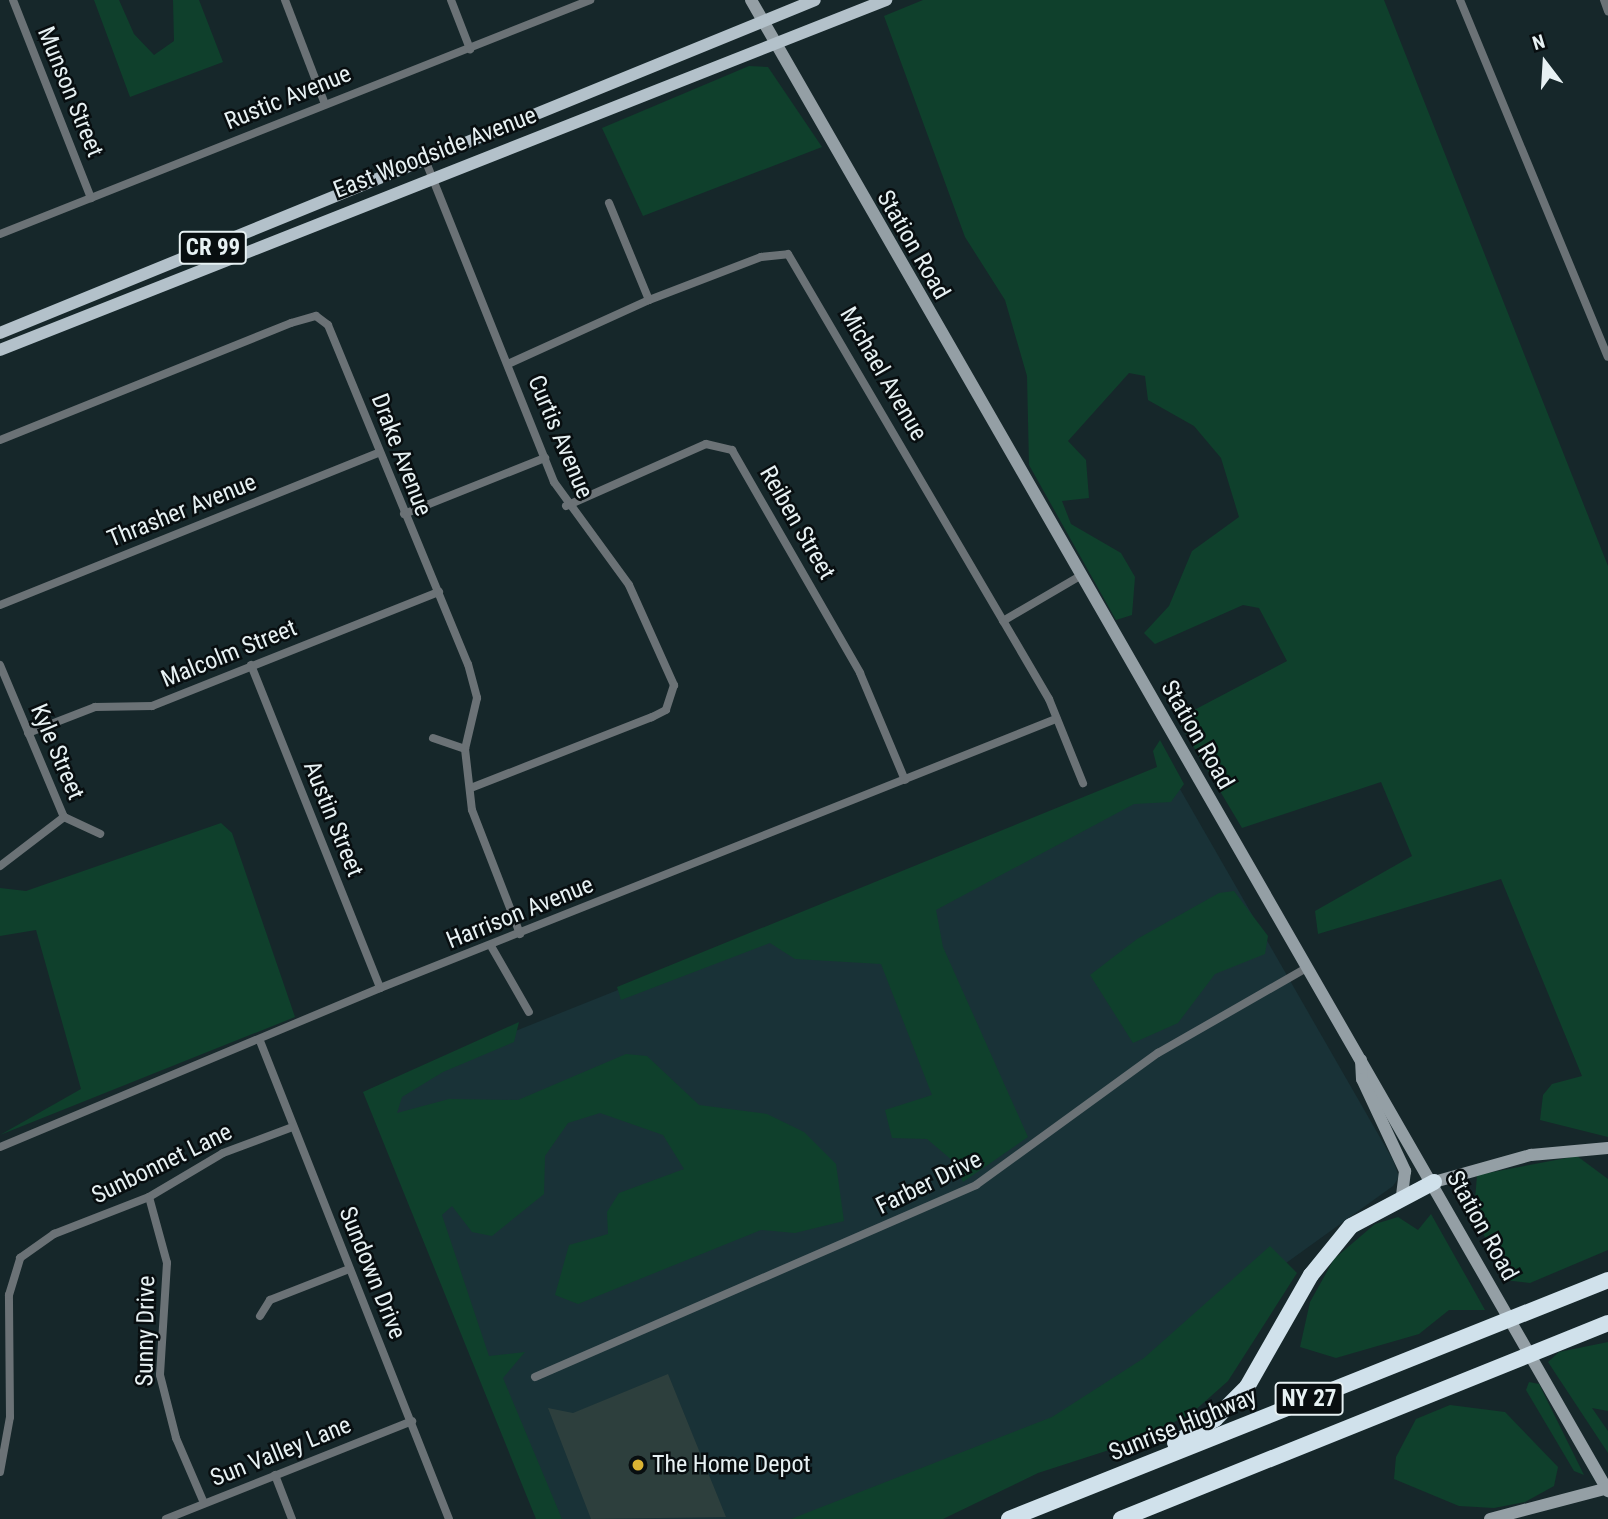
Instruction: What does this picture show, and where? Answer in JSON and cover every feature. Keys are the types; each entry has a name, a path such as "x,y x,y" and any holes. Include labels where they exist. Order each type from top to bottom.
{"highway":[{"path":"1094,1485 1221,1414 1264,1363 1329,1249 1350,1226 1434,1182"},
{"name":"Sunrise Highway","path":"1009,1519 1608,1280"},
{"name":"NY 27","path":"1121,1519 1608,1323"}],"main road":[{"name":"Station Road","path":"751,0 1080,576 1434,1182 1608,1489"},
{"name":"East Woodside Avenue","path":"0,333 426,162 815,0"},
{"name":"East Woodside Avenue","path":"0,350 432,176 886,0"},
{"path":"1360,1056 1362,1079 1405,1171 1402,1197"},
{"path":"1434,1182 1531,1154 1608,1148"},
{"path":"1490,1519 1608,1489"}],"street":[{"name":"Munson Street","path":"13,0 91,198"},
{"path":"285,0 325,104"},
{"path":"451,0 470,49"},
{"name":"Rustic Avenue","path":"0,234 590,0"},
{"path":"1460,0 1608,357"},
{"path":"1604,0 1608,11"},
{"name":"Curtis Avenue","path":"426,162 566,506 629,585 674,685 672,700 642,723 471,788"},
{"path":"609,203 649,300"},
{"name":"Michael Avenue","path":"508,364 649,300 775,252 796,261 1003,621 1056,719 1083,783"},
{"name":"Drake Avenue","path":"0,439 316,316 335,337 379,453 439,592 477,698 465,749 472,810 520,934"},
{"name":"Reiben Street","path":"566,506 706,444 732,450 860,673 905,780"},
{"name":"Thrasher Avenue","path":"0,606 379,453"},
{"path":"404,514 545,458"},
{"path":"1003,621 1080,576"},
{"name":"Malcolm Street","path":"29,733 95,707 152,706 439,592"},
{"name":"Kyle Street","path":"0,665 64,817 100,835"},
{"name":"Austin Street","path":"251,665 380,988"},
{"name":"Harrison Avenue","path":"0,1147 260,1041 380,988 1056,719"},
{"path":"433,738 465,749"},
{"path":"0,866 64,817"},
{"path":"491,946 529,1012"},
{"name":"Farber Drive","path":"535,1377 976,1185 1158,1054 1308,967"},
{"name":"Sundown Drive","path":"260,1041 449,1519"},
{"name":"Sunbonnet Lane","path":"0,1472 10,1417 9,1295 20,1258 54,1234 149,1197 213,1158 293,1127"},
{"name":"Sunny Drive","path":"149,1197 167,1263 162,1385 204,1503"},
{"path":"260,1316 270,1300 349,1269"},
{"name":"Sun Valley Lane","path":"166,1519 412,1421"},
{"path":"275,1475 292,1519"}],"shaded area":[{"path":"1169,770 1393,1160 1399,1177 1393,1186 1057,1428 821,1519 555,1519 370,1089"}],"green space":[{"path":"94,0 119,0 134,34 154,55 174,41 173,0 199,0 223,62 130,97"},
{"path":"923,0 1384,0 1608,566 1608,1137 1540,1120 1543,1095 1552,1084 1582,1076 1501,879 1318,934 1315,911 1412,856 1381,782 1242,828 1177,719 1287,661 1259,608 1243,605 1155,644 1144,633 1169,606 1192,551 1239,517 1221,458 1194,426 1148,400 1145,376 1129,373 1068,441 1086,460 1089,498 1062,501 1071,524 1121,553 1135,577 1132,615 1116,620 1029,465 1027,376 1005,300 965,237 884,16"},
{"path":"749,66 768,67 822,147 643,216 602,128"},
{"path":"1160,740 1184,784 1171,802 1134,804 936,910 943,947 1028,1137 963,1182 953,1161 927,1139 892,1138 885,1110 932,1095 881,964 795,959 770,943 621,1000 617,987 1157,767 1153,751"},
{"path":"221,823 232,833 295,1017 0,1135 81,1089 36,930 0,936 0,888 26,891"},
{"path":"1234,891 1268,936 1265,954 1215,974 1178,1023 1133,1043 1090,975 1137,939 1219,893"},
{"path":"519,1022 514,1042 443,1072 402,1097 397,1113 449,1099 518,1100 626,1054 647,1056 699,1105 767,1114 804,1132 836,1164 844,1221 795,1233 761,1230 578,1304 555,1295 569,1245 608,1234 607,1212 619,1193 684,1169 663,1135 600,1113 568,1123 545,1156 544,1194 492,1236 472,1232 452,1206 442,1215 489,1356 525,1352 503,1378 562,1519 536,1519 363,1092"},
{"path":"1577,1156 1608,1179 1608,1250 1530,1283 1504,1280 1474,1213 1477,1175"},
{"path":"1431,1214 1485,1310 1449,1310 1419,1334 1336,1358 1300,1347 1310,1302 1334,1259 1375,1224 1398,1217 1418,1230"},
{"path":"1270,1246 1297,1273 1228,1381 1192,1413 1137,1441 1038,1473 943,1519 791,1519 1052,1417 1144,1358"},
{"path":"1608,1342 1608,1411 1592,1408 1608,1431 1608,1453 1548,1362 1559,1352"},
{"path":"1529,1382 1539,1384 1584,1475 1574,1471 1526,1390"},
{"path":"1450,1405 1505,1412 1558,1467 1554,1486 1525,1502 1494,1508 1459,1506 1394,1479 1396,1457 1416,1419"}],"building":[{"name":"The Home Depot","path":"668,1374 726,1517 591,1519 548,1408 573,1413"}],"place":[{"name":"The Home Depot","path":"638,1465"}]}
